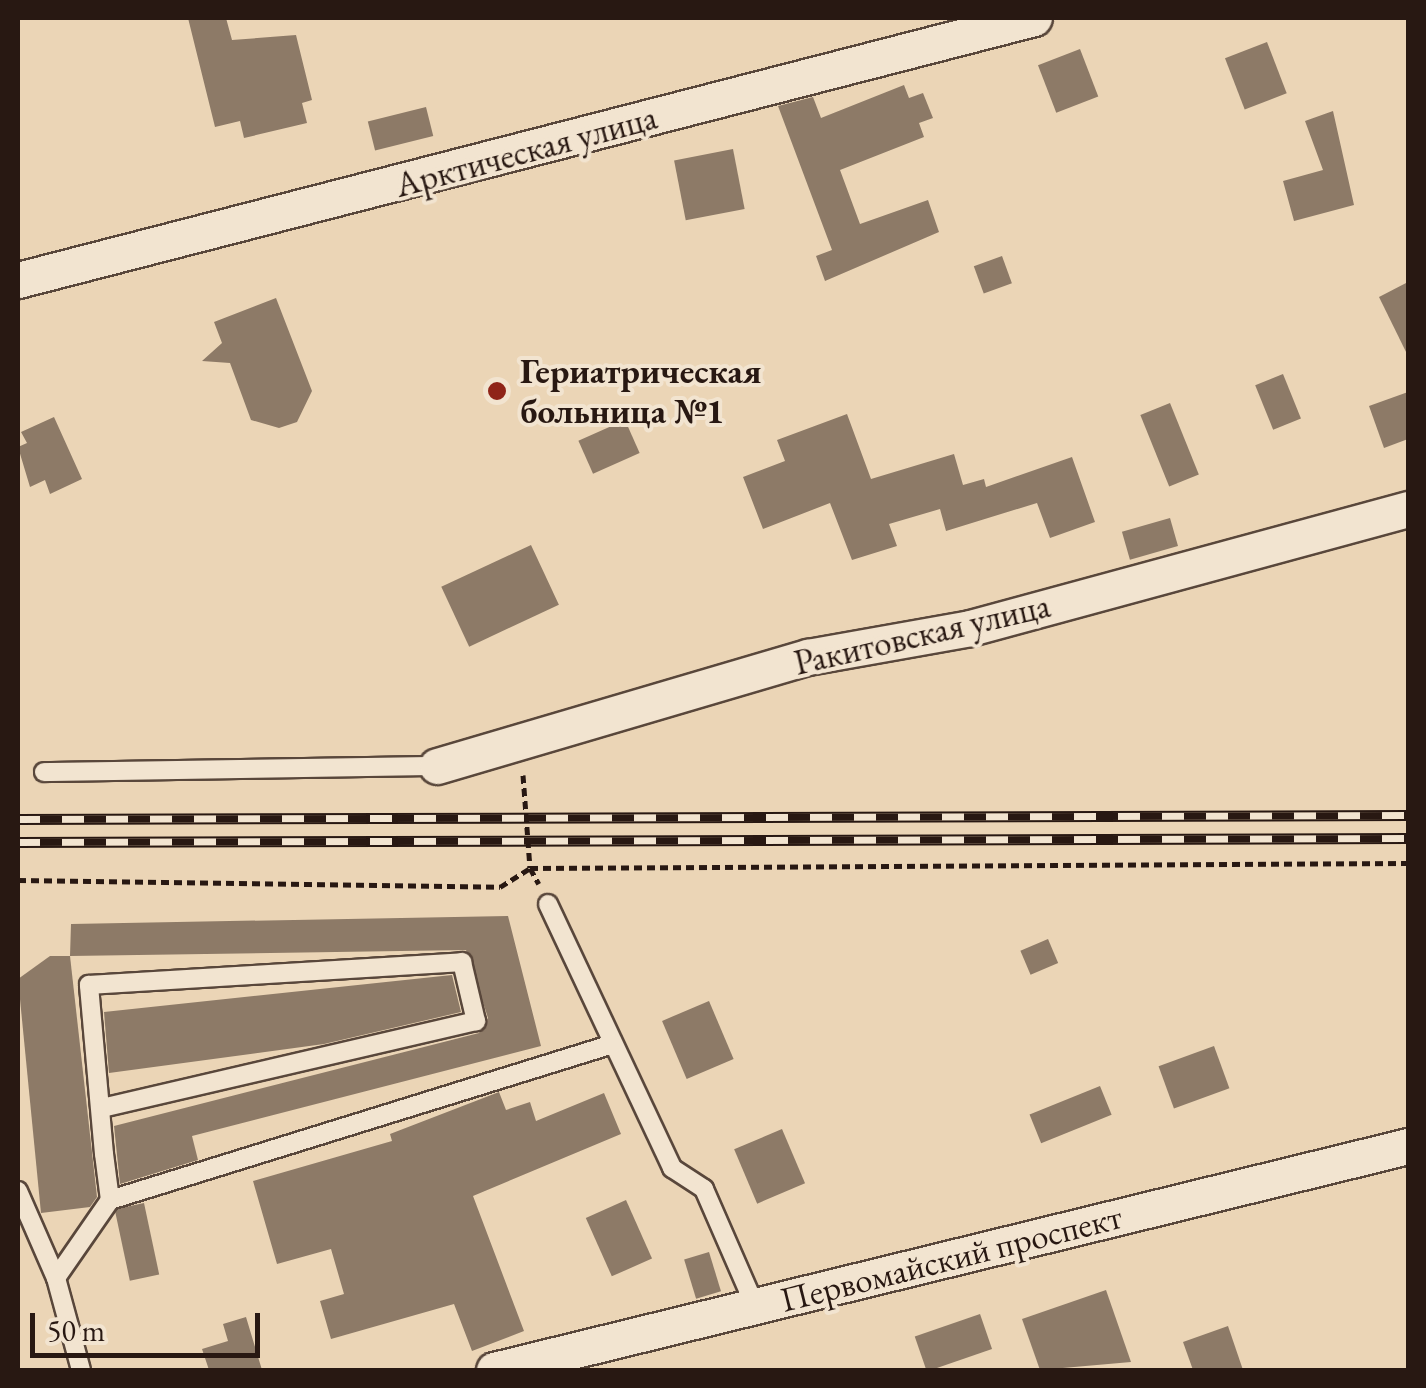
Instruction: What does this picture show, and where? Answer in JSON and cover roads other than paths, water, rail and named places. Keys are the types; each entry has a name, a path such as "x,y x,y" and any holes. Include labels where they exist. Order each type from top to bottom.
{"street":[{"name":"Арктическая улица","path":"18,280 1034,18"},
{"name":"Ракитовская улица","path":"437,766 808,658 970,628 1408,509"},
{"name":"Первомайский проспект","path":"494,1370 558,1362 755,1306 1408,1146"}],"lane":[{"path":"44,772 437,766"},
{"path":"548,904 672,1168 704,1189 755,1306"},
{"path":"101,1108 476,1021 462,962 88,986 110,1200"},
{"path":"56,1278 110,1200 613,1044"},
{"path":"18,1191 56,1278 81,1370"}],"railway":[{"path":"18,819 1408,815"},
{"path":"18,842 1408,838"}],"place":[{"name":"Гериатрическая больница №1","path":"497,391"}]}
